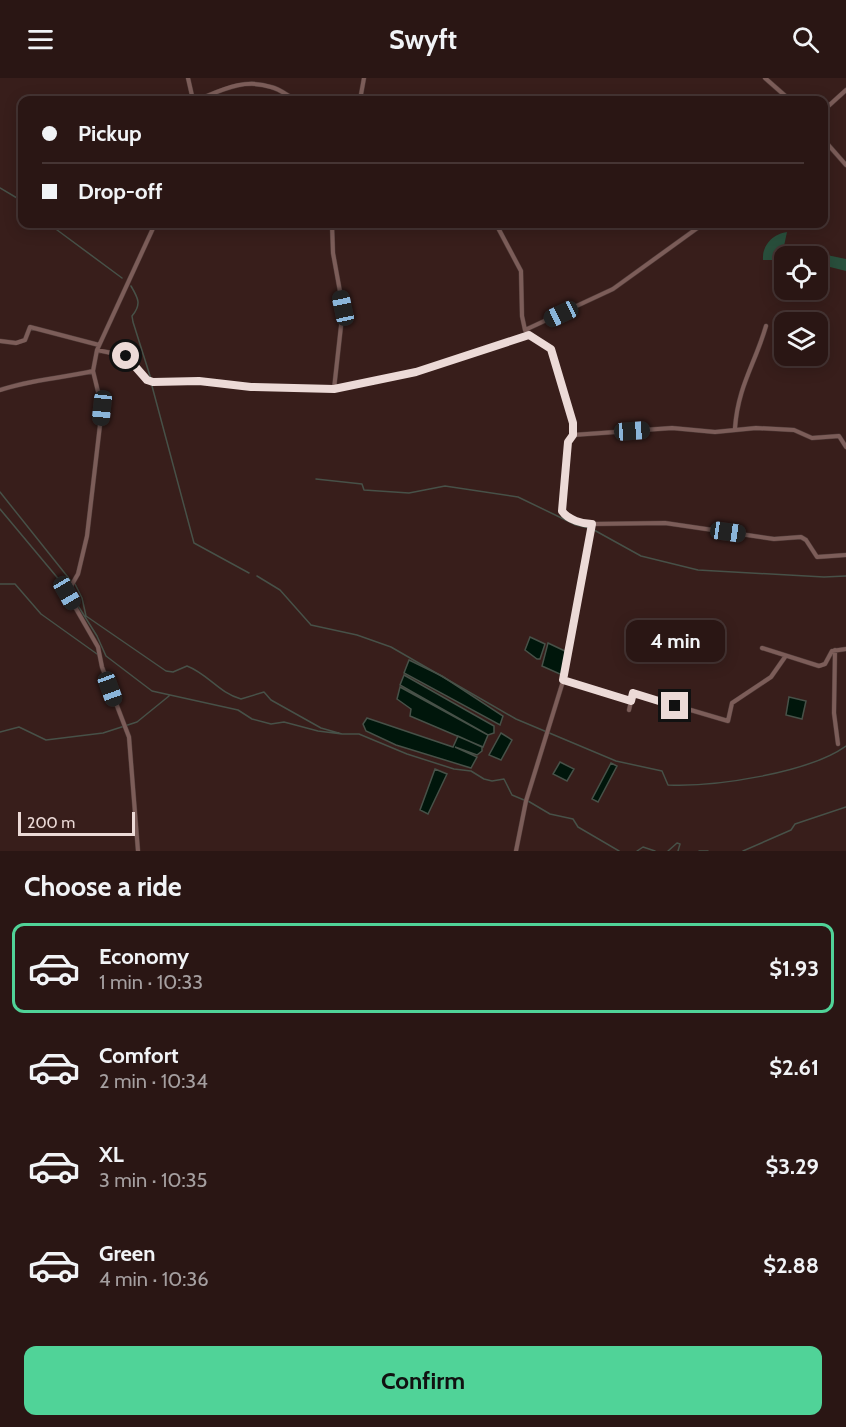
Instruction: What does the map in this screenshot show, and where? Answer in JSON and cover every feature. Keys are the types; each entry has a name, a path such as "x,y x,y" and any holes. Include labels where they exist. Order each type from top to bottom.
{"street":[{"path":"188,78 194,96"},
{"path":"361,96 364,78"},
{"path":"765,78 785,96"},
{"path":"205,96 235,84 254,83 273,87 289,96"},
{"path":"828,106 846,90"},
{"path":"828,145 846,165"},
{"path":"138,851 129,737 102,667 98,647 67,593 78,573 87,536 102,408 93,371 98,347 153,228"},
{"path":"332,228 333,253 343,308 334,389"},
{"path":"498,228 521,272 522,316 525,330 551,349 566,393 573,423 573,435 568,442 562,511 564,515 585,524 665,523 774,539 801,537 806,540 817,557 846,555"},
{"path":"525,330 613,289 697,228"},
{"path":"735,428 741,388 758,354 766,326"},
{"path":"0,341 16,343 25,340 30,327 126,356 147,380 153,382 199,381 251,387 334,389 416,372 529,335"},
{"path":"0,390 15,384 57,380 93,371"},
{"path":"573,435 672,428 715,432 735,428 794,430 812,438 839,436 846,447"},
{"path":"516,851 526,800 563,680 592,524"},
{"path":"762,648 819,666 825,664 832,651 846,649"},
{"path":"835,650 834,712 838,744"},
{"path":"629,710 633,693 728,721 732,703 771,677 785,657"},
{"path":"563,680 631,701"}],"green space":[{"path":"787,232 784,246 774,246 774,260 763,260 766,245 777,235"},
{"path":"828,255 846,259 846,271 828,266"}],"shaded area":[{"path":"631,630 649,634 646,650 628,644"},
{"path":"530,637 545,644 540,659 525,650"},
{"path":"548,643 567,652 562,675 542,666"},
{"path":"409,660 442,676 503,716 500,725 404,673"},
{"path":"404,675 494,726 494,733 488,735 400,685"},
{"path":"400,687 488,735 483,747 410,716 411,709 397,699"},
{"path":"789,697 806,701 802,719 786,715"},
{"path":"367,718 453,747 458,736 482,747 482,751 477,755 455,747 477,757 471,768 396,745 366,731 363,724"},
{"path":"501,733 512,740 501,760 489,755"},
{"path":"560,762 574,769 567,781 553,774"},
{"path":"611,763 617,766 598,802 592,799"},
{"path":"435,769 447,774 428,814 420,810"}],"waterway":[{"path":"0,188 18,199"},
{"path":"54,228 122,278"},
{"path":"131,286 138,301 132,316 133,322 151,379"},
{"path":"152,386 194,543 249,573"},
{"path":"316,479 362,484 364,490 409,493 445,486 518,497 576,525 589,528"},
{"path":"0,492 71,581"},
{"path":"0,509 66,588"},
{"path":"594,530 641,556 698,570 824,577 846,576"},
{"path":"257,576 280,590 311,625 357,635 391,647 516,719 616,761 662,771 668,785 710,784 785,771 829,756 846,746"},
{"path":"0,584 15,584 41,614 97,654"},
{"path":"75,584 82,598 86,616 166,671 173,672 187,666 226,692 241,699 264,692 271,700 321,728 342,734 359,734 407,754 454,769 471,771 484,779 492,781 504,779 512,795 524,800"},
{"path":"70,593 97,636 106,656 152,691 238,710 252,719 271,724 284,722 318,731 342,734"},
{"path":"0,732 19,727 46,740 103,733 137,722 169,696"},
{"path":"528,801 550,814 573,819 578,827 619,851"},
{"path":"743,851 791,830 795,824 846,807"},
{"path":"668,851 677,843 680,844 678,851"},
{"path":"637,851 643,847 655,851"},
{"path":"699,851 708,851"}],"route":[{"path":"126,356 147,380 153,382 199,381 251,387 334,389 416,372 529,335 545,343 551,349 566,393 573,423 573,435 568,442 562,511 564,515 585,524 592,524 563,680 631,701 633,693 675,706"}]}
